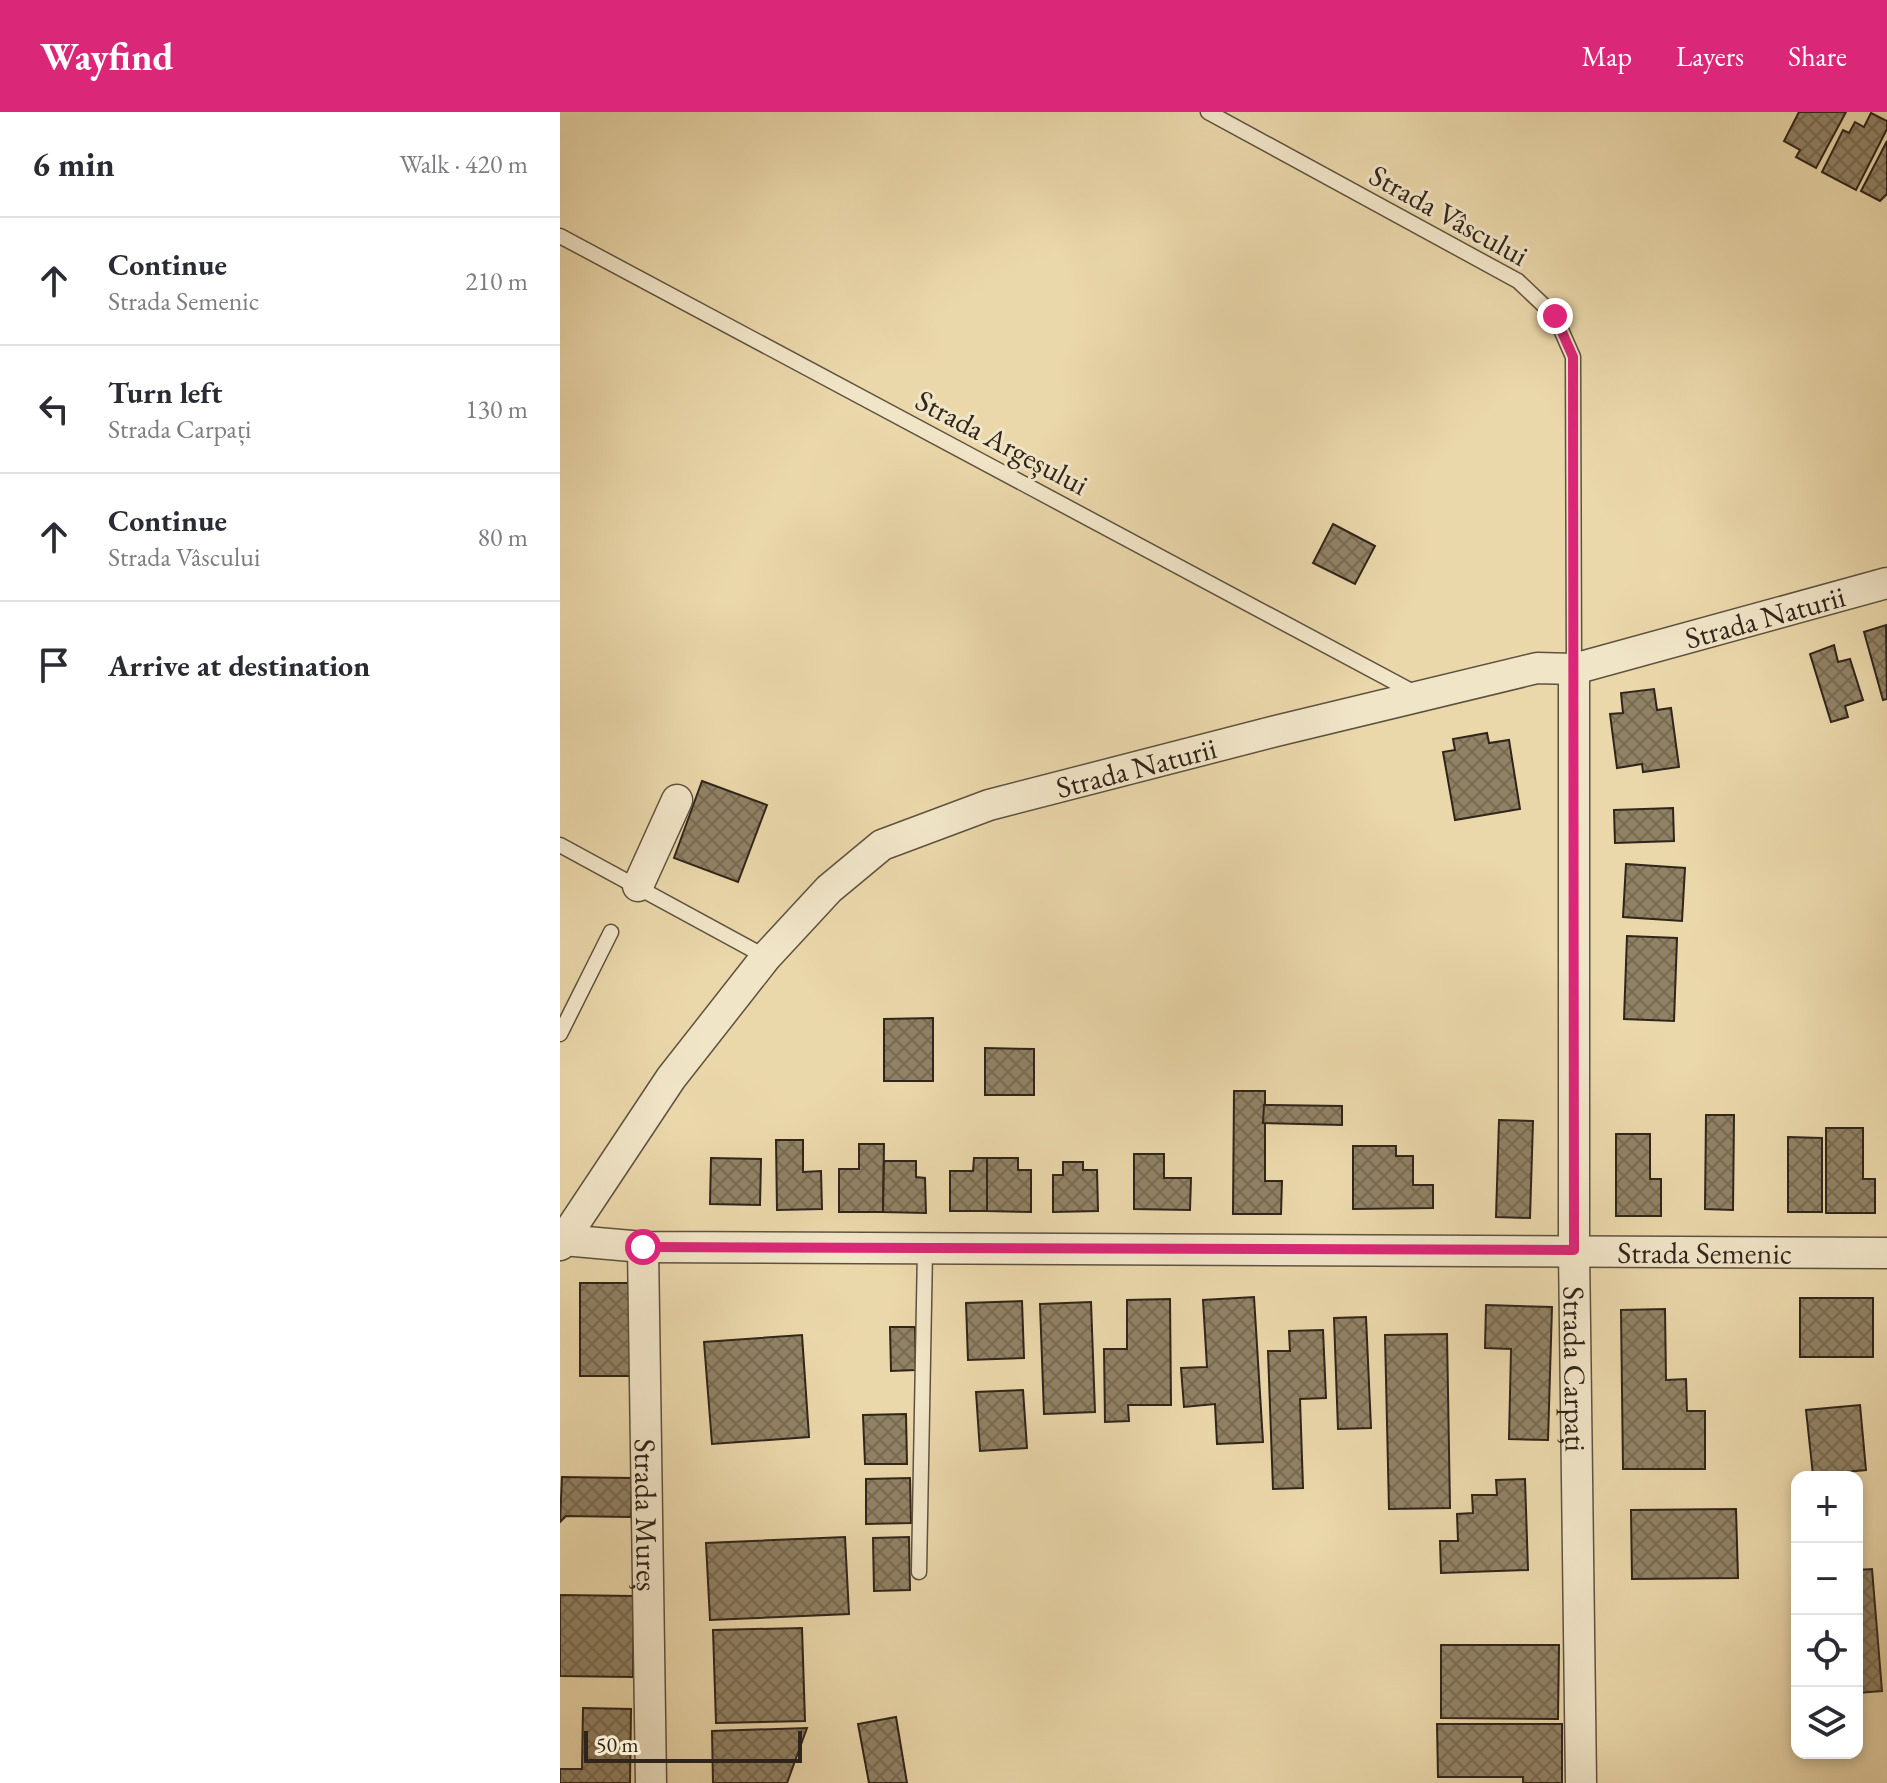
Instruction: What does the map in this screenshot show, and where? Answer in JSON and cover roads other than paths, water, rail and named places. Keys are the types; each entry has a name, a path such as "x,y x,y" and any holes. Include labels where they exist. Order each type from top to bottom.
{"street":[{"name":"Strada Naturii","path":"561,1241 671,1078 766,957 829,889 882,845 989,805 1419,695 1537,668 1574,669 1887,583"},
{"name":"Strada Carpați","path":"1574,669 1574,1250 1581,1783"},
{"path":"638,886 677,800"},
{"name":"Strada Semenic","path":"561,1241 643,1247 925,1250 1887,1253"},
{"name":"Strada Mureș","path":"643,1247 651,1783"}],"lane":[{"name":"Strada Vâscului","path":"1208,112 1518,281 1555,316 1573,357 1574,669"},
{"name":"Strada Argeșului","path":"560,236 1419,695"},
{"path":"560,845 766,957"},
{"path":"560,1034 611,932"},
{"path":"919,1572 925,1250"}]}
